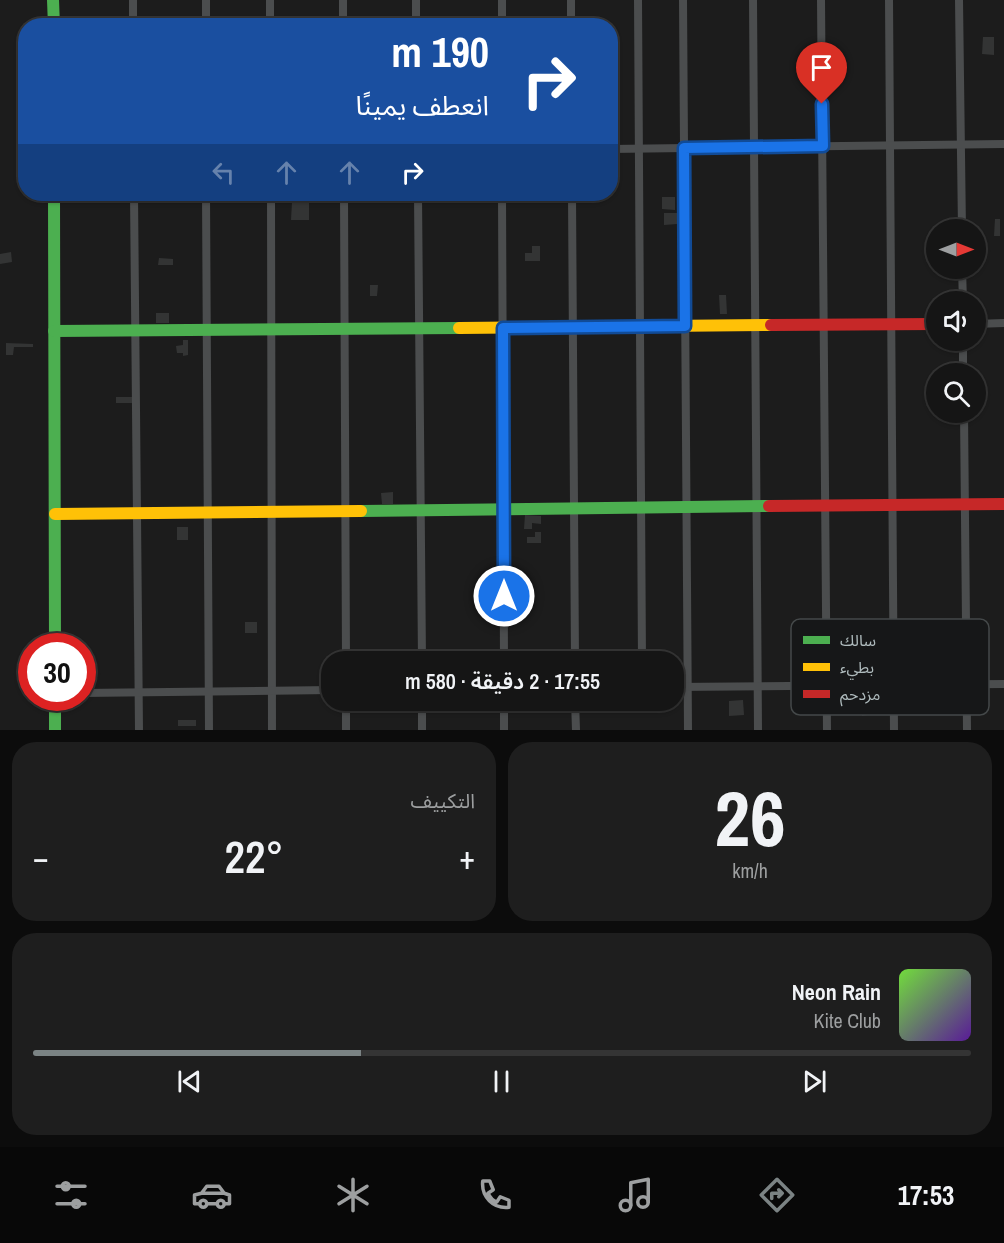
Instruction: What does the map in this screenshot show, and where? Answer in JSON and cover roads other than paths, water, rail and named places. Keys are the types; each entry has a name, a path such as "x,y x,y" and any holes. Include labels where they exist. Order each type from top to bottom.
{"street":[{"path":"53,0 54,18"},
{"path":"133,0 133,18"},
{"path":"206,0 206,18"},
{"path":"270,0 270,18"},
{"path":"343,0 343,18"},
{"path":"416,0 416,18"},
{"path":"502,0 502,18"},
{"path":"571,0 572,18"},
{"path":"638,0 642,651"},
{"path":"683,0 688,730"},
{"path":"753,0 758,730"},
{"path":"821,0 827,619"},
{"path":"889,0 893,619"},
{"path":"959,0 962,219"},
{"path":"618,149 1004,144"},
{"path":"54,201 55,633"},
{"path":"134,201 139,730"},
{"path":"206,201 209,730"},
{"path":"271,201 272,730"},
{"path":"344,201 346,651"},
{"path":"418,201 422,651"},
{"path":"502,201 504,651"},
{"path":"573,201 575,651"},
{"path":"986,324 1004,323"},
{"path":"54,332 926,324"},
{"path":"964,423 966,619"},
{"path":"55,514 1004,504"},
{"path":"989,684 1004,684"},
{"path":"687,687 791,687"},
{"path":"96,693 321,690"},
{"path":"55,711 55,730"},
{"path":"346,711 346,730"},
{"path":"422,711 423,730"},
{"path":"504,711 504,730"},
{"path":"575,711 576,730"},
{"path":"967,715 967,730"}]}
